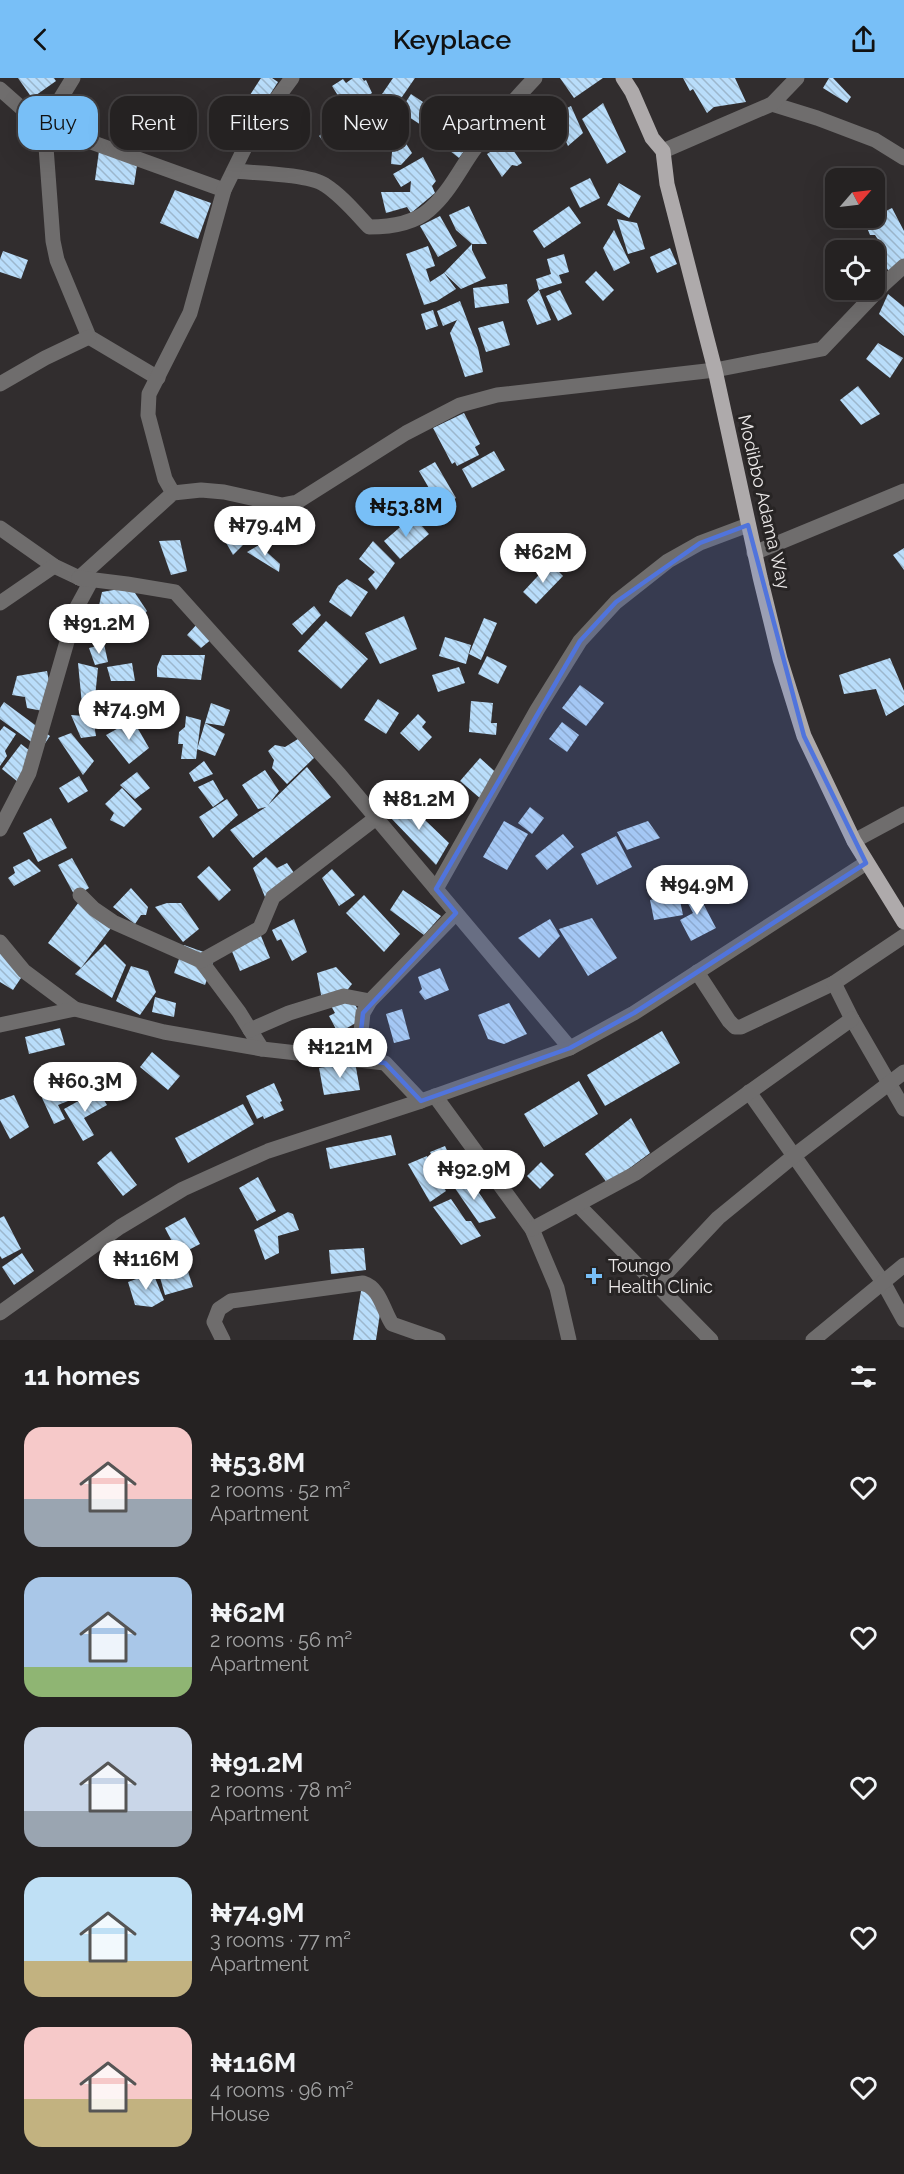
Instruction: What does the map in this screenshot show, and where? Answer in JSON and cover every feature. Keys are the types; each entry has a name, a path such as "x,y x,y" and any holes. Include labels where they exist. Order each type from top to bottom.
{"main road":[{"name":"Modibbo Adama Way","path":"623,78 632,92 652,138 663,151 668,184 715,370 754,553 780,659 804,736 854,841 904,922"}],"street":[{"path":"62,96 73,78"},
{"path":"173,493 165,479 148,414 149,394 190,313 224,190 254,129 292,78"},
{"path":"234,171 284,174 323,183 348,203 369,227 390,227 429,211 499,117 535,78"},
{"path":"663,151 772,104 797,78"},
{"path":"0,89 18,105"},
{"path":"772,104 875,140 904,158"},
{"path":"98,145 224,190"},
{"path":"46,150 53,240 57,260 89,338 158,378"},
{"path":"80,578 173,493 201,490 224,492 282,505 297,501 406,433 460,405 497,395 715,370 822,349 904,266"},
{"path":"0,384 45,358 89,338"},
{"path":"754,553 904,491"},
{"path":"436,889 537,710 580,640 616,602 668,561 700,543 748,525"},
{"path":"0,528 54,566 90,583 76,607 29,773 0,829"},
{"path":"0,603 54,566"},
{"path":"80,578 175,592 376,818 570,1048"},
{"path":"854,841 904,814"},
{"path":"201,961 260,928 273,897 376,818"},
{"path":"0,1313 120,1227 183,1189 268,1150 428,1099 570,1048 634,1013 866,863"},
{"path":"80,895 94,909 113,922 201,961 262,1049"},
{"path":"358,1059 363,1013 370,1001 456,913"},
{"path":"697,972 735,1027 834,983 904,936"},
{"path":"0,942 24,971 75,1009 164,1032 262,1049 385,1063 428,1099 532,1228 558,1288 567,1339"},
{"path":"834,983 904,1109"},
{"path":"250,1030 289,1013 344,996 370,1001"},
{"path":"0,1025 75,1009"},
{"path":"532,1228 636,1173 852,1019"},
{"path":"656,1284 718,1218 795,1155 904,1072"},
{"path":"749,1092 883,1282 904,1320"},
{"path":"578,1205 711,1340"},
{"path":"813,1340 904,1265"},
{"path":"223,1340 214,1322 219,1309 231,1301 363,1283 371,1285 376,1291 392,1324 438,1340"}],"highlighted area":[{"path":"748,525 804,736 866,863 634,1013 570,1048 421,1101 385,1063 358,1059 363,1013 456,913 436,889 580,641 616,602 700,543"}],"building":[{"path":"18,78 54,78 56,81 35,96 31,96"},
{"path":"261,78 272,78 278,82 269,96 249,96"},
{"path":"353,78 362,78 366,80 372,93 367,96 338,96 332,86 343,79 346,83"},
{"path":"393,78 415,78 403,96 381,96"},
{"path":"560,78 603,78 574,98"},
{"path":"683,78 735,78 746,102 714,107 707,113 693,89 690,91"},
{"path":"829,78 833,78 851,97 847,103 823,88"},
{"path":"411,94 421,101 421,125 409,117"},
{"path":"603,103 626,152 607,164 582,119"},
{"path":"571,106 583,133 568,146 567,144 567,108"},
{"path":"409,148 412,153 401,165 391,164 392,152"},
{"path":"449,150 465,150 459,158"},
{"path":"493,150 513,150 522,163 517,166 512,165 502,177 487,154"},
{"path":"99,151 138,159 134,185 95,180"},
{"path":"423,157 436,181 432,186 435,193 411,213 407,207 386,213 381,192 410,192 411,181 401,187 393,174"},
{"path":"590,178 600,198 580,208 570,188"},
{"path":"619,183 641,196 629,218 607,205"},
{"path":"175,190 211,203 198,239 160,223"},
{"path":"469,206 487,244 472,244 456,230 449,215"},
{"path":"569,206 581,223 544,248 533,231"},
{"path":"892,208 904,231 904,259 889,272 885,265 885,240 878,240 875,235 870,235 867,228 885,228 885,212"},
{"path":"440,216 457,246 438,257 420,226"},
{"path":"617,219 637,223 645,249 628,254"},
{"path":"614,230 630,263 614,271 603,248"},
{"path":"472,244 472,250 486,278 461,289 444,273"},
{"path":"428,246 435,266 426,269 430,282 444,273 456,289 437,301 424,305 406,254"},
{"path":"670,248 677,264 657,273 650,257"},
{"path":"3,251 28,260 21,279 0,272 0,259"},
{"path":"564,254 569,272 559,275 562,283 539,290 536,279 551,274 547,259"},
{"path":"596,271 614,290 603,301 585,282"},
{"path":"507,284 509,303 475,308 473,288"},
{"path":"539,290 551,320 537,325 527,300"},
{"path":"560,290 572,314 558,321 546,296"},
{"path":"888,294 904,307 904,336 879,314"},
{"path":"460,301 478,348 483,372 465,377 450,333 457,320 443,326 437,311"},
{"path":"433,310 438,326 426,330 421,314"},
{"path":"503,321 510,345 486,352 478,328"},
{"path":"878,343 903,358 890,378 866,359"},
{"path":"858,386 880,414 861,425 840,400"},
{"path":"464,413 480,444 475,447 479,455 457,466 455,462 452,464 433,428"},
{"path":"494,451 505,470 472,488 462,469"},
{"path":"435,462 456,498 440,507 419,471"},
{"path":"257,504 278,508 279,518 256,518"},
{"path":"413,516 429,534 400,559 384,541"},
{"path":"235,531 243,545 233,555 224,539"},
{"path":"520,535 549,555 539,571 510,550"},
{"path":"180,540 187,571 171,575 159,541"},
{"path":"373,541 395,563 376,590 368,579 375,572 359,559"},
{"path":"259,545 280,564 279,572 247,552"},
{"path":"904,548 904,570 893,555"},
{"path":"550,563 563,576 536,604 523,592"},
{"path":"347,579 368,592 351,617 329,602 338,586"},
{"path":"131,587 147,611 128,634 93,633 102,592"},
{"path":"314,606 321,615 302,635 292,624"},
{"path":"404,616 417,649 380,664 365,633"},
{"path":"484,618 497,623 481,660 469,654"},
{"path":"326,621 368,659 341,689 298,651"},
{"path":"198,623 213,638 201,648 187,635"},
{"path":"445,637 471,645 466,664 439,656"},
{"path":"104,644 108,662 95,665 89,648"},
{"path":"162,655 205,655 201,680 157,677 157,667"},
{"path":"487,656 507,666 498,684 478,674"},
{"path":"890,658 904,691 904,705 886,716 876,689 844,694 839,675"},
{"path":"78,663 98,668 94,707 82,705"},
{"path":"132,663 135,681 111,681 107,667"},
{"path":"459,667 465,683 438,692 432,675"},
{"path":"47,671 49,681 43,711 27,708 25,697 12,695 17,676"},
{"path":"580,685 604,703 586,726 562,708"},
{"path":"378,699 399,713 386,734 364,720"},
{"path":"471,701 493,703 491,723 497,723 496,735 469,732"},
{"path":"4,702 50,736 41,749 0,719 0,708"},
{"path":"211,703 230,710 224,726 205,723"},
{"path":"92,712 96,736 81,738 71,715 84,716"},
{"path":"418,714 426,722 422,727 432,737 419,751 400,733"},
{"path":"186,716 201,720 196,759 181,759 183,744 178,744 179,732 185,727"},
{"path":"133,720 149,748 129,764 106,735"},
{"path":"562,722 579,735 567,752 549,739"},
{"path":"205,723 225,734 215,756 197,749"},
{"path":"4,726 16,734 5,751 7,756 0,766 0,731"},
{"path":"71,733 94,761 83,775 58,738"},
{"path":"298,739 314,758 287,784 272,768 274,760 268,751 275,745 285,747"},
{"path":"21,744 38,757 18,782 2,769"},
{"path":"480,758 501,777 481,799 460,781"},
{"path":"204,761 213,774 194,782 189,773"},
{"path":"307,767 331,797 253,858 230,830 266,807 258,809 242,785 265,770 279,791 268,805"},
{"path":"137,772 150,788 135,799 120,785"},
{"path":"79,776 88,791 68,803 59,788"},
{"path":"213,780 224,799 213,807 198,787"},
{"path":"122,788 142,809 124,827 110,820 114,813 105,804"},
{"path":"402,798 449,843 436,865 389,816"},
{"path":"227,799 238,815 213,838 199,817"},
{"path":"530,807 544,818 532,834 518,823"},
{"path":"51,818 67,848 38,862 23,833"},
{"path":"504,821 528,834 507,870 483,857"},
{"path":"648,821 660,838 627,850 617,832"},
{"path":"563,834 574,847 547,870 535,856"},
{"path":"616,836 632,867 597,885 581,854"},
{"path":"266,857 277,868 287,863 294,873 265,897 253,868"},
{"path":"72,858 89,888 75,896 58,865"},
{"path":"29,859 41,871 14,886 8,878 15,873 13,867"},
{"path":"209,866 231,890 219,901 197,877"},
{"path":"332,869 355,895 339,906 322,878"},
{"path":"661,886 678,891 683,915 654,920 650,900 658,898"},
{"path":"694,886 716,928 691,941 680,920 693,913 682,892"},
{"path":"131,888 148,907 146,915 141,915 135,924 113,907"},
{"path":"403,890 441,916 424,935 390,910"},
{"path":"85,894 117,920 81,968 48,943"},
{"path":"364,895 400,934 384,952 346,913"},
{"path":"167,903 181,903 199,929 183,942 155,907"},
{"path":"592,918 617,958 588,976 559,929"},
{"path":"294,919 307,952 292,961 281,939 277,941 272,930"},
{"path":"550,919 560,936 539,958 518,938"},
{"path":"261,936 270,958 240,971 231,949"},
{"path":"105,944 126,965 112,998 75,974"},
{"path":"184,945 215,956 205,985 174,973"},
{"path":"2,951 27,969 13,990 0,982 0,954"},
{"path":"131,966 148,971 156,992 140,1015 116,1001"},
{"path":"336,967 352,984 345,993 322,1000 317,973"},
{"path":"440,968 449,990 425,1000 419,992 422,989 418,977"},
{"path":"155,997 176,1003 174,1017 152,1012"},
{"path":"352,999 363,1019 338,1033 329,1016 335,1013 330,1004"},
{"path":"509,1003 527,1034 504,1044 488,1039 478,1015"},
{"path":"402,1009 410,1039 394,1043 386,1014"},
{"path":"60,1028 65,1045 29,1054 25,1037"},
{"path":"662,1031 680,1063 605,1106 587,1075"},
{"path":"152,1052 180,1076 168,1090 140,1067"},
{"path":"355,1062 360,1090 324,1095 319,1068"},
{"path":"91,1078 96,1088 76,1097 71,1087"},
{"path":"579,1081 598,1114 544,1147 524,1114"},
{"path":"274,1083 284,1110 264,1119 263,1116 257,1119 246,1096"},
{"path":"68,1088 73,1099 58,1105 65,1119 54,1124 42,1098"},
{"path":"98,1090 107,1105 84,1118 94,1135 83,1141 64,1109"},
{"path":"14,1095 29,1127 10,1139 0,1120 0,1100"},
{"path":"243,1104 254,1124 188,1163 175,1138"},
{"path":"631,1118 650,1153 608,1184 585,1154"},
{"path":"391,1135 396,1155 330,1169 326,1148"},
{"path":"445,1146 456,1170 445,1176 430,1152"},
{"path":"111,1151 137,1185 123,1196 97,1163"},
{"path":"427,1156 446,1191 430,1202 408,1164"},
{"path":"541,1162 554,1175 540,1189 527,1176"},
{"path":"258,1177 276,1211 257,1221 239,1188"},
{"path":"463,1179 473,1184 496,1218 479,1223 452,1184"},
{"path":"451,1199 466,1221 471,1221 481,1236 461,1245 433,1207"},
{"path":"288,1212 293,1214 299,1230 278,1236 279,1253 265,1260 254,1230"},
{"path":"4,1216 21,1249 2,1259 0,1256 0,1218"},
{"path":"185,1217 200,1244 179,1255 165,1228"},
{"path":"364,1248 366,1270 331,1274 329,1250"},
{"path":"22,1253 34,1271 14,1285 2,1267"},
{"path":"184,1259 193,1287 165,1295 157,1267"},
{"path":"153,1273 164,1300 152,1307 135,1305 128,1282"},
{"path":"361,1291 383,1294 376,1340 353,1340"}],"place":[{"name":"Toungo Health Clinic","path":"594,1276"}]}
